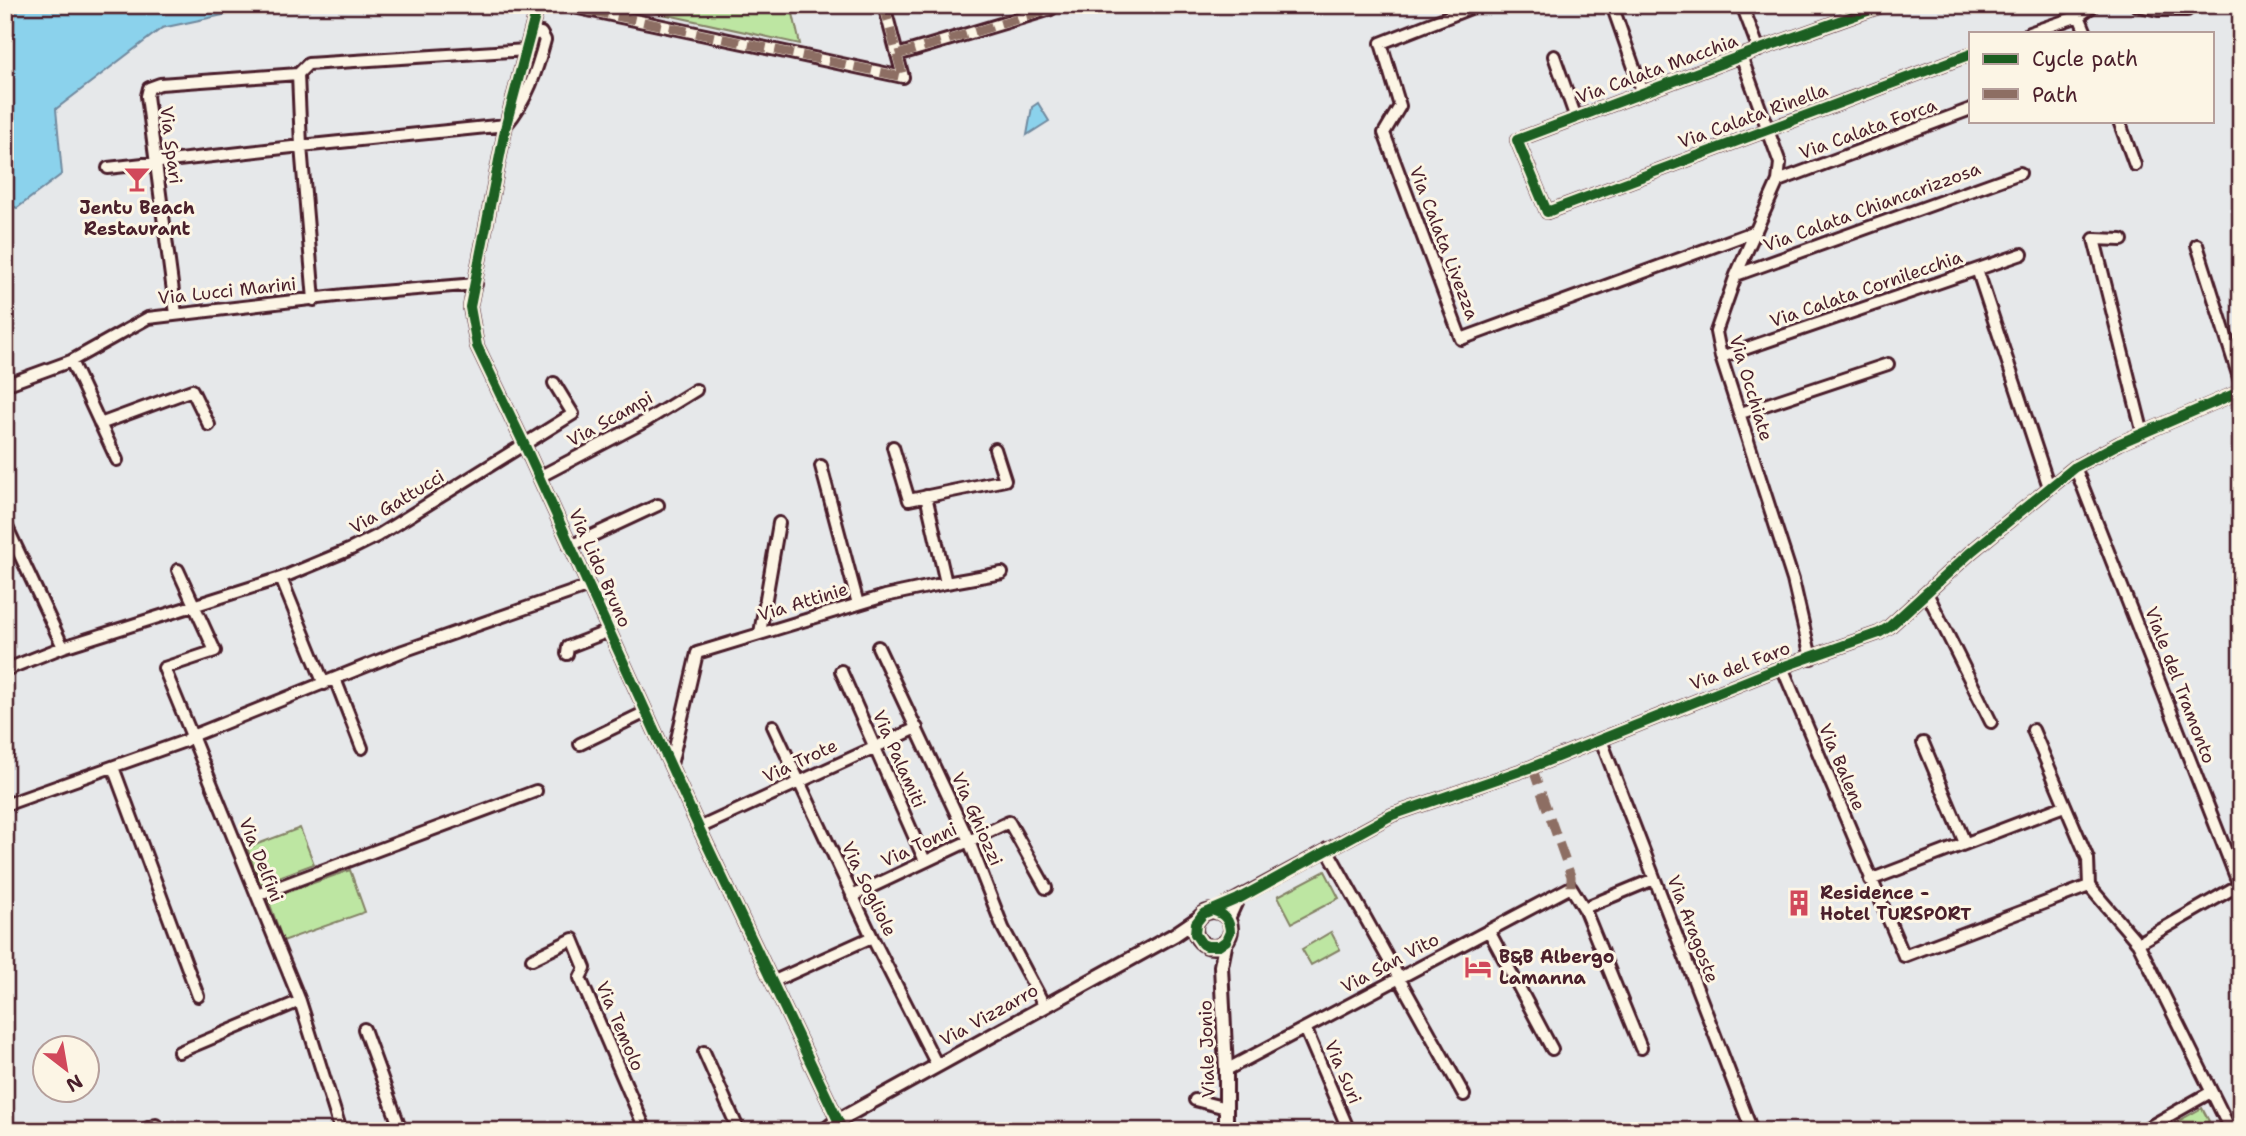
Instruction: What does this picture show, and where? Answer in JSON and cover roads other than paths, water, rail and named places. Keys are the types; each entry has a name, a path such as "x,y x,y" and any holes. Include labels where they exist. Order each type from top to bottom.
{"street":[{"name":"Via Lido Bruno","path":"538,5 506,125 470,307 472,329 477,346 699,828 840,1126"},
{"path":"564,5 903,77 884,5"},
{"path":"897,55 1051,9 1049,5"},
{"name":"Via Calata Livezza","path":"1478,5 1381,43 1400,106 1384,133 1461,338 1756,231"},
{"name":"Via Calata Macchia","path":"1612,5 1643,93"},
{"path":"1742,5 1759,50"},
{"name":"Via Calata Macchia","path":"1547,212 1517,140 1884,5"},
{"path":"2032,32 2079,16 2094,5"},
{"path":"2136,5 2158,10 2186,10"},
{"path":"2079,16 2086,32"},
{"path":"108,168 506,125 531,85 542,53 545,40 541,33 530,35"},
{"path":"314,300 298,74 308,64 526,50"},
{"name":"Via Calata Rinella","path":"1547,212 1969,55"},
{"name":"Via Calata Macchia","path":"1554,56 1576,118"},
{"name":"Via Occhiate","path":"1741,56 1780,163 1778,181 1736,275 1716,332 1721,357 1793,580 1811,658"},
{"name":"Via Spari","path":"176,314 155,163 149,88 153,85 298,74"},
{"name":"Via Calata Forca","path":"1778,181 1969,110"},
{"path":"2119,122 2135,165"},
{"name":"Via Calata Chiancarizzosa","path":"1736,275 2020,173"},
{"path":"2122,240 2094,239 2143,434"},
{"path":"2197,245 2241,384"},
{"name":"Via Calata Cornilecchia","path":"1721,357 2022,254"},
{"path":"1979,275 2049,488"},
{"name":"Via Lucci Marini","path":"5,385 71,361 148,317 476,284"},
{"path":"71,361 117,460"},
{"path":"1741,413 1888,364"},
{"name":"Via Gattucci","path":"5,670 63,647 281,578 377,536 573,414 554,383"},
{"path":"100,424 192,390 209,425"},
{"name":"Via Scampi","path":"539,477 644,422 696,390"},
{"name":"Via del Faro","path":"1213,911 1392,815 1532,767 1782,667 1879,633 2076,467 2120,443 2241,391"},
{"path":"893,447 909,500 1005,480 995,449"},
{"path":"821,466 858,604"},
{"name":"Viale del Tramonto","path":"2076,467 2239,885 2138,943"},
{"path":"926,496 946,583"},
{"path":"570,546 659,505"},
{"path":"5,523 63,647"},
{"path":"760,633 779,523"},
{"path":"5,554 17,549"},
{"path":"178,570 195,606"},
{"name":"Via Attinie","path":"671,765 698,653 858,604 1002,573"},
{"path":"281,578 324,684"},
{"path":"5,792 7,805 185,741 403,651 589,586"},
{"path":"1927,593 1991,722"},
{"name":"Via Delfini","path":"195,606 215,651 164,668 300,1001 341,1131"},
{"path":"567,654 568,648 609,631"},
{"name":"Via Ghiozzi","path":"878,647 969,841 1003,928 1044,1005"},
{"name":"Via Balene","path":"1782,667 1904,956 2089,886"},
{"name":"Via Palamiti","path":"841,671 925,862"},
{"path":"335,679 362,748"},
{"path":"580,744 646,712"},
{"name":"Via Sogliole","path":"773,726 852,896 937,1065"},
{"name":"Via Trote","path":"699,828 917,727"},
{"path":"2033,730 2088,859 2089,886 2138,943 2231,1131"},
{"name":"Via Aragoste","path":"1601,740 1752,1131"},
{"path":"1923,743 1965,843"},
{"path":"113,767 198,996"},
{"path":"257,895 536,791"},
{"path":"1870,880 2064,806"},
{"name":"Via Tonni","path":"852,896 1009,822 1046,888"},
{"path":"1327,849 1464,1095"},
{"path":"1640,1048 1584,908 1654,879"},
{"name":"Via San Vito","path":"1226,1070 1571,887 1584,908"},
{"path":"1199,918 1195,929 1202,944 1209,947 1219,946 1226,941 1230,932 1228,920 1238,899"},
{"path":"1213,911 1228,920"},
{"name":"Via Vizzarro","path":"824,1131 840,1126 937,1065 1213,911"},
{"path":"1489,930 1552,1048"},
{"name":"Via Vizzarro","path":"1174,935 1196,935"},
{"path":"772,982 872,937"},
{"name":"Via Temolo","path":"531,960 573,939 585,968 580,978 646,1131"},
{"name":"Viale Jonio","path":"1226,941 1221,966 1226,1131"},
{"name":"Viale Jonio","path":"1209,947 1221,966"},
{"path":"179,1052 300,1001"},
{"name":"Via Suri","path":"1304,1028 1349,1131"},
{"path":"364,1029 401,1131"},
{"path":"704,1052 739,1131"},
{"path":"2142,1131 2211,1092"},
{"path":"1195,1100 1226,1108"},
{"path":"141,1131 156,1125"}],"water":[{"path":"5,5 257,5 251,9 162,28 56,109 62,174 17,208 5,203"},
{"path":"1038,103 1049,121 1027,135 1032,107"}],"place":[{"name":"Jentu Beach Restaurant","path":"137,179"},
{"name":"Residence - Hotel TURSPORT","path":"1799,903"},
{"name":"B&B Albergo Lamanna","path":"1478,967"}]}
